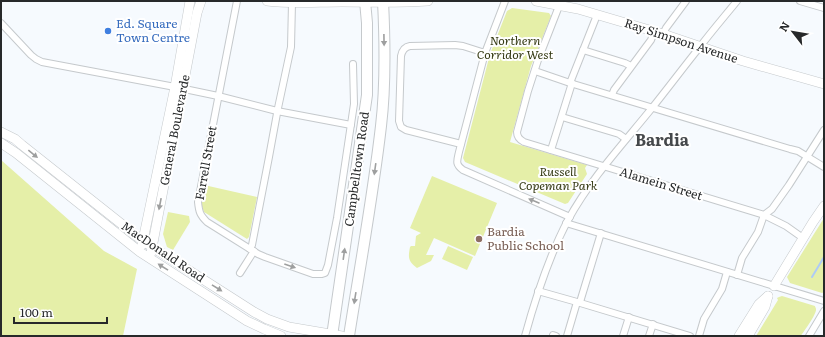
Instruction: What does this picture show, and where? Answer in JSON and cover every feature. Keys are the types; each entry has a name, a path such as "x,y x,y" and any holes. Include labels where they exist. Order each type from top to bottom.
{"main road":[{"name":"Campbelltown Road","path":"336,335 367,94 367,23 365,2"},
{"name":"Campbelltown Road","path":"349,336 370,206 381,124 385,71 383,2"}],"street":[{"path":"140,252 165,136 179,88 190,1"},
{"name":"General Boulevarde","path":"150,259 179,88 201,1"},
{"name":"Farrell Street","path":"237,1 198,202 199,212 202,218 207,222 252,250 265,257 313,274 325,273 328,265 337,218 354,104 353,64"},
{"path":"267,1 409,3 428,1"},
{"path":"505,1 485,53 457,164 463,170 570,217"},
{"name":"Ray Simpson Avenue","path":"536,1 560,3 659,33 743,61 824,84"},
{"path":"525,336 538,291 550,259 566,224 585,192 604,166 737,1"},
{"path":"800,1 824,8"},
{"path":"240,273 252,250 291,47 292,2"},
{"path":"612,95 631,66 651,40 666,28 682,2"},
{"path":"560,3 535,71 790,149 824,167"},
{"path":"551,150 571,83 597,15"},
{"path":"1,23 31,56 39,61 179,88 278,111 351,125"},
{"path":"462,144 406,130 401,127 399,121 402,52 405,48 410,46 449,45 462,46 485,53"},
{"path":"583,50 631,66"},
{"name":"Alamein Street","path":"535,71 528,91 517,134 522,141 764,215 803,238"},
{"path":"562,117 619,134 626,139"},
{"path":"737,275 742,258 758,232 764,215 772,209 824,130"},
{"name":"MacDonald Road","path":"1,132 14,139 143,241 254,312 267,319 289,327 336,335"},
{"path":"5,145 14,139"},
{"name":"MacDonald Road","path":"5,145 150,259 247,321 281,336"},
{"path":"748,336 765,307 768,296 824,206"},
{"path":"566,224 601,233 824,301"},
{"path":"567,336 601,233"},
{"path":"699,336 704,319 722,289 727,272"},
{"path":"538,291 690,336"},
{"path":"739,336 759,304 768,296"},
{"path":"809,336 824,311"},
{"path":"623,336 629,317"},
{"path":"649,336 653,324"}],"green space":[{"name":"Northern Corridor West","path":"512,8 549,13 551,16 531,66 510,142 587,165 585,168 587,174 568,203 565,204 465,162 463,158 490,54 507,11"},
{"path":"1,160 104,251 137,269 123,336 1,336"},
{"path":"432,176 497,203 475,256 434,238 426,255 434,255 431,261 417,268 410,261 409,254 410,247 415,246 416,236 421,233 410,228"},
{"path":"204,185 257,197 249,237 247,239 204,212 201,204"},
{"path":"168,212 189,216 190,222 173,250 167,247 163,234"},
{"path":"824,218 824,292 822,293 790,283 787,277"},
{"path":"448,246 473,257 467,270 442,259"},
{"path":"782,296 815,306 816,311 801,336 756,336 778,300 777,298"}],"waterway":[{"path":"812,277 824,257"}],"place":[{"name":"Ed. Square Town Centre","path":"108,31"},
{"name":"Bardia Public School","path":"479,239"}],"district":[{"name":"Bardia","path":"662,140"}],"park label":[{"name":"Russell Copeman Park","path":"558,179"}]}
